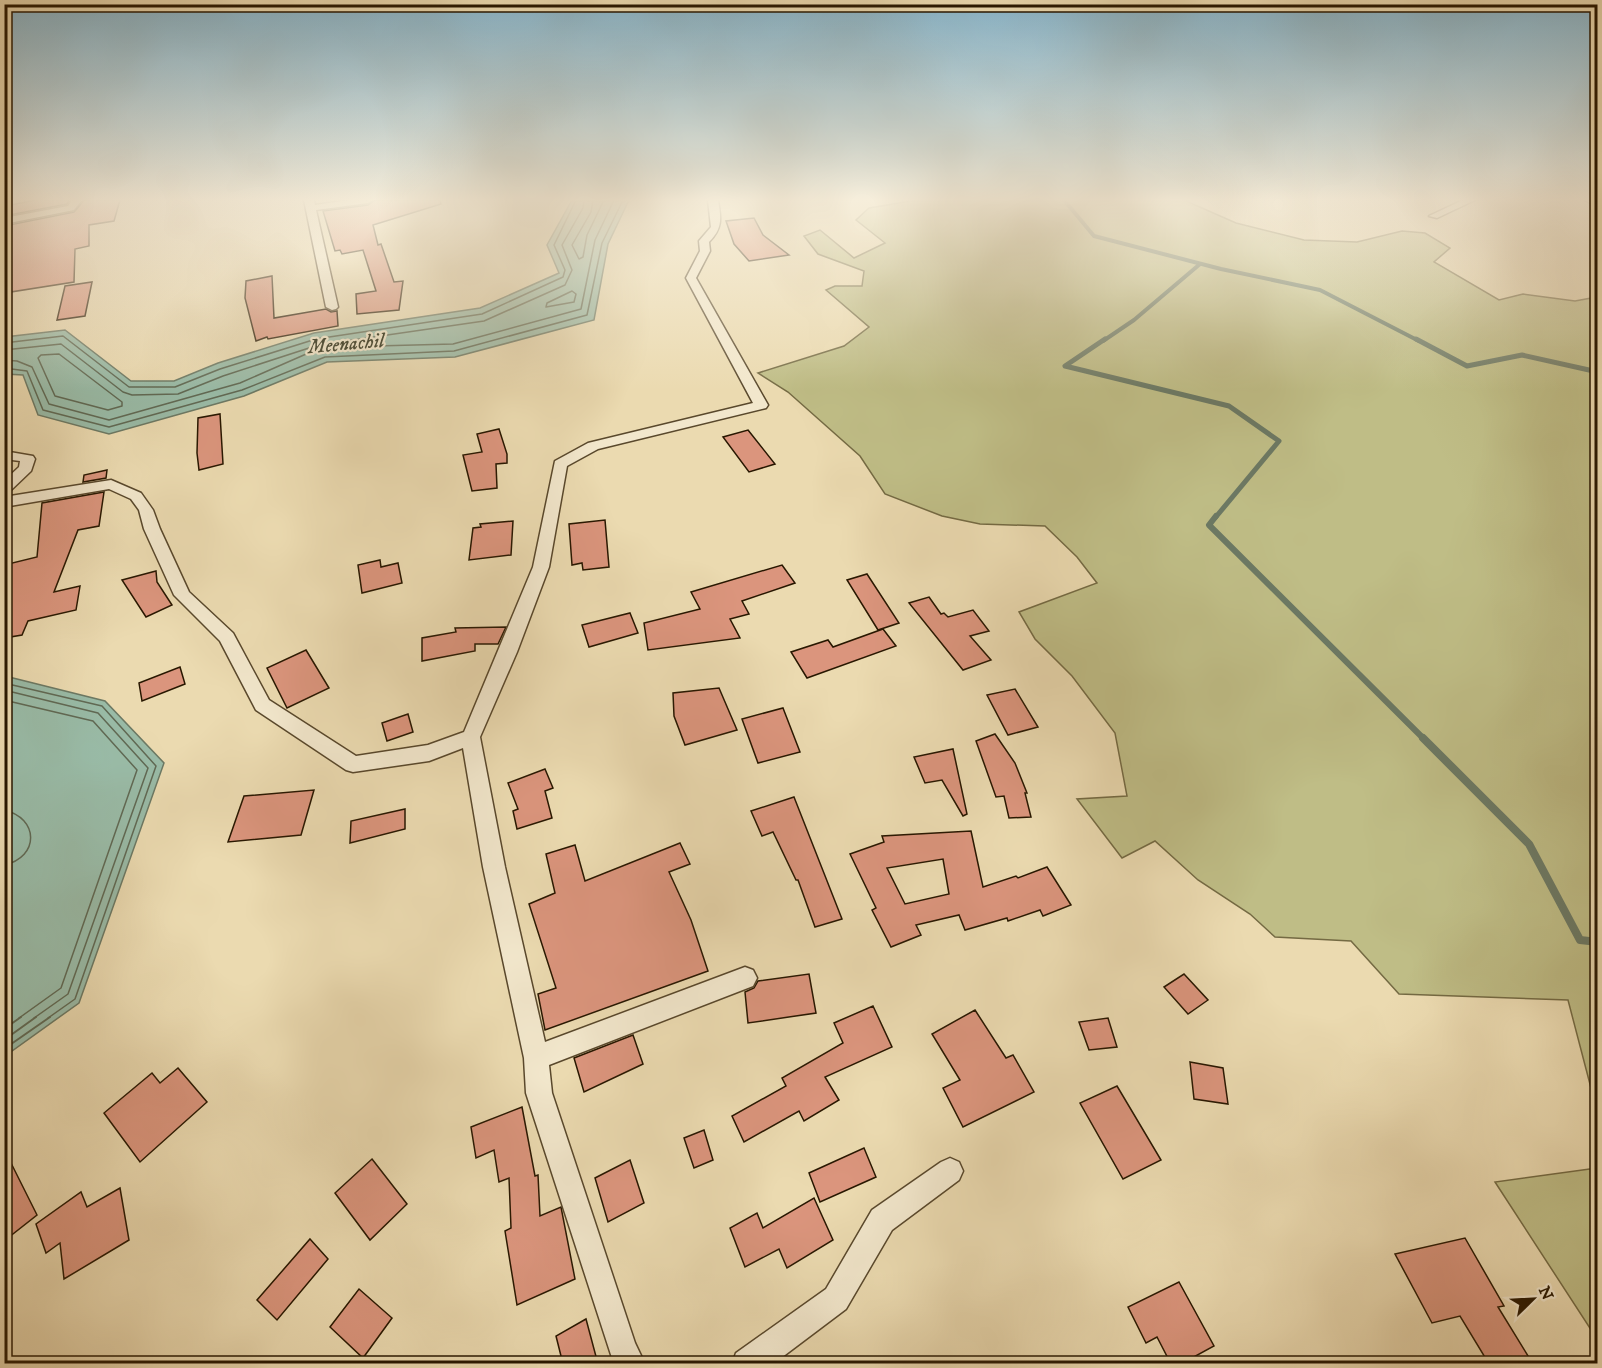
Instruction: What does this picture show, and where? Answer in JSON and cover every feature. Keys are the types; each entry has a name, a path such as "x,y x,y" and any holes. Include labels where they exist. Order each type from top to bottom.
{"street":[{"path":"323,264 332,307"},
{"path":"630,1364 622,1349 539,1093 536,1058 494,867 471,737 508,652 541,567 560,464 593,446 761,405 691,278 698,264"},
{"path":"4,456 13,454 28,459 26,468 4,489"},
{"path":"4,502 111,484 136,496 146,510 152,529 182,595 227,637 262,705 353,764 429,753 471,737"},
{"path":"536,1058 745,978"},
{"path":"747,1364 837,1299 882,1220 950,1171"}],"shaded area":[{"path":"845,264 1437,264 1499,300 1523,294 1575,301 1597,297 1597,1111 1568,1000 1399,994 1351,941 1275,937 1250,914 1198,880 1155,841 1122,858 1077,799 1127,796 1115,733 1072,676 1035,639 1019,612 1097,583 1077,557 1045,526 980,524 942,516 885,494 860,456 788,392 758,373 844,346 869,327 826,290 835,286 862,286 864,271"},
{"path":"1598,1168 1597,1339 1495,1182"}],"water":[{"name":"Meenachil","path":"555,264 604,264 594,320 455,357 327,362 244,396 109,434 38,415 23,375 5,374 5,337 65,330 131,381 174,381 218,363 314,333 480,308 559,273"},
{"path":"5,676 105,701 164,763 79,1003 5,1056 4,845 10,839 4,827"}],"building":[{"path":"4,264 75,264 74,282 4,293"},
{"path":"367,264 388,264 394,282 403,281 399,310 357,314 356,294 376,291"},
{"path":"272,276 274,318 326,309 331,312 337,311 338,326 268,339 267,337 256,341 245,298 246,281"},
{"path":"92,282 85,316 57,320 65,286"},
{"path":"220,414 223,464 199,470 198,418"},
{"path":"499,429 507,454 507,463 496,464 497,488 472,491 463,455 482,452 477,434"},
{"path":"748,430 775,464 749,472 723,437"},
{"path":"107,470 106,478 83,482 84,475"},
{"path":"104,492 99,526 78,530 54,592 80,586 76,610 28,621 22,635 4,638 4,565 37,557 42,503"},
{"path":"605,520 609,567 583,570 582,563 572,565 569,524"},
{"path":"513,521 511,555 469,560 473,528 481,527 480,524"},
{"path":"380,560 381,567 398,563 402,583 362,593 358,565"},
{"path":"782,565 795,583 742,601 749,614 730,619 740,638 648,650 644,623 700,609 691,592"},
{"path":"156,571 157,582 172,605 146,617 122,580"},
{"path":"867,574 899,623 878,630 847,580"},
{"path":"929,597 941,614 944,613 948,617 973,610 989,631 970,636 991,660 963,670 909,603"},
{"path":"630,613 638,633 589,647 582,625"},
{"path":"506,627 498,644 475,644 475,651 422,661 422,638 456,632 455,628"},
{"path":"883,629 896,646 807,678 791,652 828,640 833,647"},
{"path":"306,650 329,688 287,708 267,668"},
{"path":"180,667 185,684 142,701 139,683"},
{"path":"719,688 737,730 685,745 674,716 673,693"},
{"path":"1015,689 1038,727 1008,735 987,695"},
{"path":"783,708 800,752 758,763 742,719"},
{"path":"408,714 413,732 387,741 382,723"},
{"path":"995,734 1015,763 1027,793 1025,793 1031,817 1009,818 1004,796 996,797 976,741"},
{"path":"953,749 967,814 963,816 942,780 925,783 914,757"},
{"path":"545,769 553,788 545,791 552,818 517,829 513,811 518,809 508,783"},
{"path":"314,790 301,835 228,842 244,796"},
{"path":"794,797 842,919 815,927 798,880 773,832 762,836 751,811"},
{"path":"405,809 405,829 350,843 351,821"},
{"path":"971,831 983,887 1016,876 1018,878 1047,867 1071,905 1043,916 1040,910 1008,921 1007,918 965,930 959,915 916,925 921,935 891,947 872,910 876,908 850,854 884,842 882,836","holes":["943,859 949,894 905,904 887,868"]},
{"path":"680,843 690,864 669,872 691,920 708,971 545,1030 538,994 556,988 529,904 555,893 546,854 575,845 585,881"},
{"path":"809,974 816,1013 748,1023 745,992 754,988 758,981"},
{"path":"1184,974 1208,1000 1188,1014 1164,987"},
{"path":"873,1006 892,1047 825,1077 839,1100 804,1121 799,1111 744,1142 732,1116 786,1086 782,1078 843,1043 834,1023"},
{"path":"975,1010 1006,1058 1013,1055 1034,1092 963,1127 943,1088 960,1080 932,1034"},
{"path":"1108,1018 1117,1047 1089,1050 1079,1022"},
{"path":"633,1035 643,1064 584,1092 574,1058"},
{"path":"1190,1062 1223,1068 1228,1104 1194,1099"},
{"path":"178,1068 207,1102 140,1162 104,1113 152,1073 160,1083"},
{"path":"1117,1086 1161,1160 1123,1179 1080,1103"},
{"path":"522,1107 535,1176 538,1175 540,1216 561,1207 575,1279 517,1305 505,1231 511,1228 509,1178 499,1182 494,1150 476,1158 471,1127"},
{"path":"704,1130 713,1160 694,1168 684,1138"},
{"path":"864,1148 876,1177 820,1202 809,1173"},
{"path":"4,1149 37,1215 4,1241"},
{"path":"372,1159 407,1204 370,1240 335,1193"},
{"path":"630,1160 644,1203 608,1222 595,1178"},
{"path":"120,1188 129,1240 64,1279 60,1243 46,1253 36,1224 81,1192 87,1207"},
{"path":"814,1198 833,1240 787,1268 779,1249 745,1267 730,1228 757,1213 763,1228"},
{"path":"1465,1238 1504,1306 1498,1307 1533,1364 1489,1364 1460,1316 1432,1323 1395,1254"},
{"path":"310,1239 328,1259 277,1320 257,1300"},
{"path":"1179,1282 1214,1346 1181,1364 1171,1364 1157,1337 1146,1343 1128,1307"},
{"path":"359,1289 392,1318 363,1358 330,1327"},
{"path":"586,1319 598,1364 563,1364 556,1336"}],"waterway":[{"path":"1103,341 1134,320 1200,264"},
{"path":"1201,264 1320,290 1419,341"},
{"path":"1105,339 1065,366 1229,406 1279,441 1215,518"},
{"path":"1416,339 1467,366 1522,355 1598,372"},
{"path":"1216,516 1209,525 1424,739"},
{"path":"1424,739 1529,844 1580,940 1598,942"}]}
